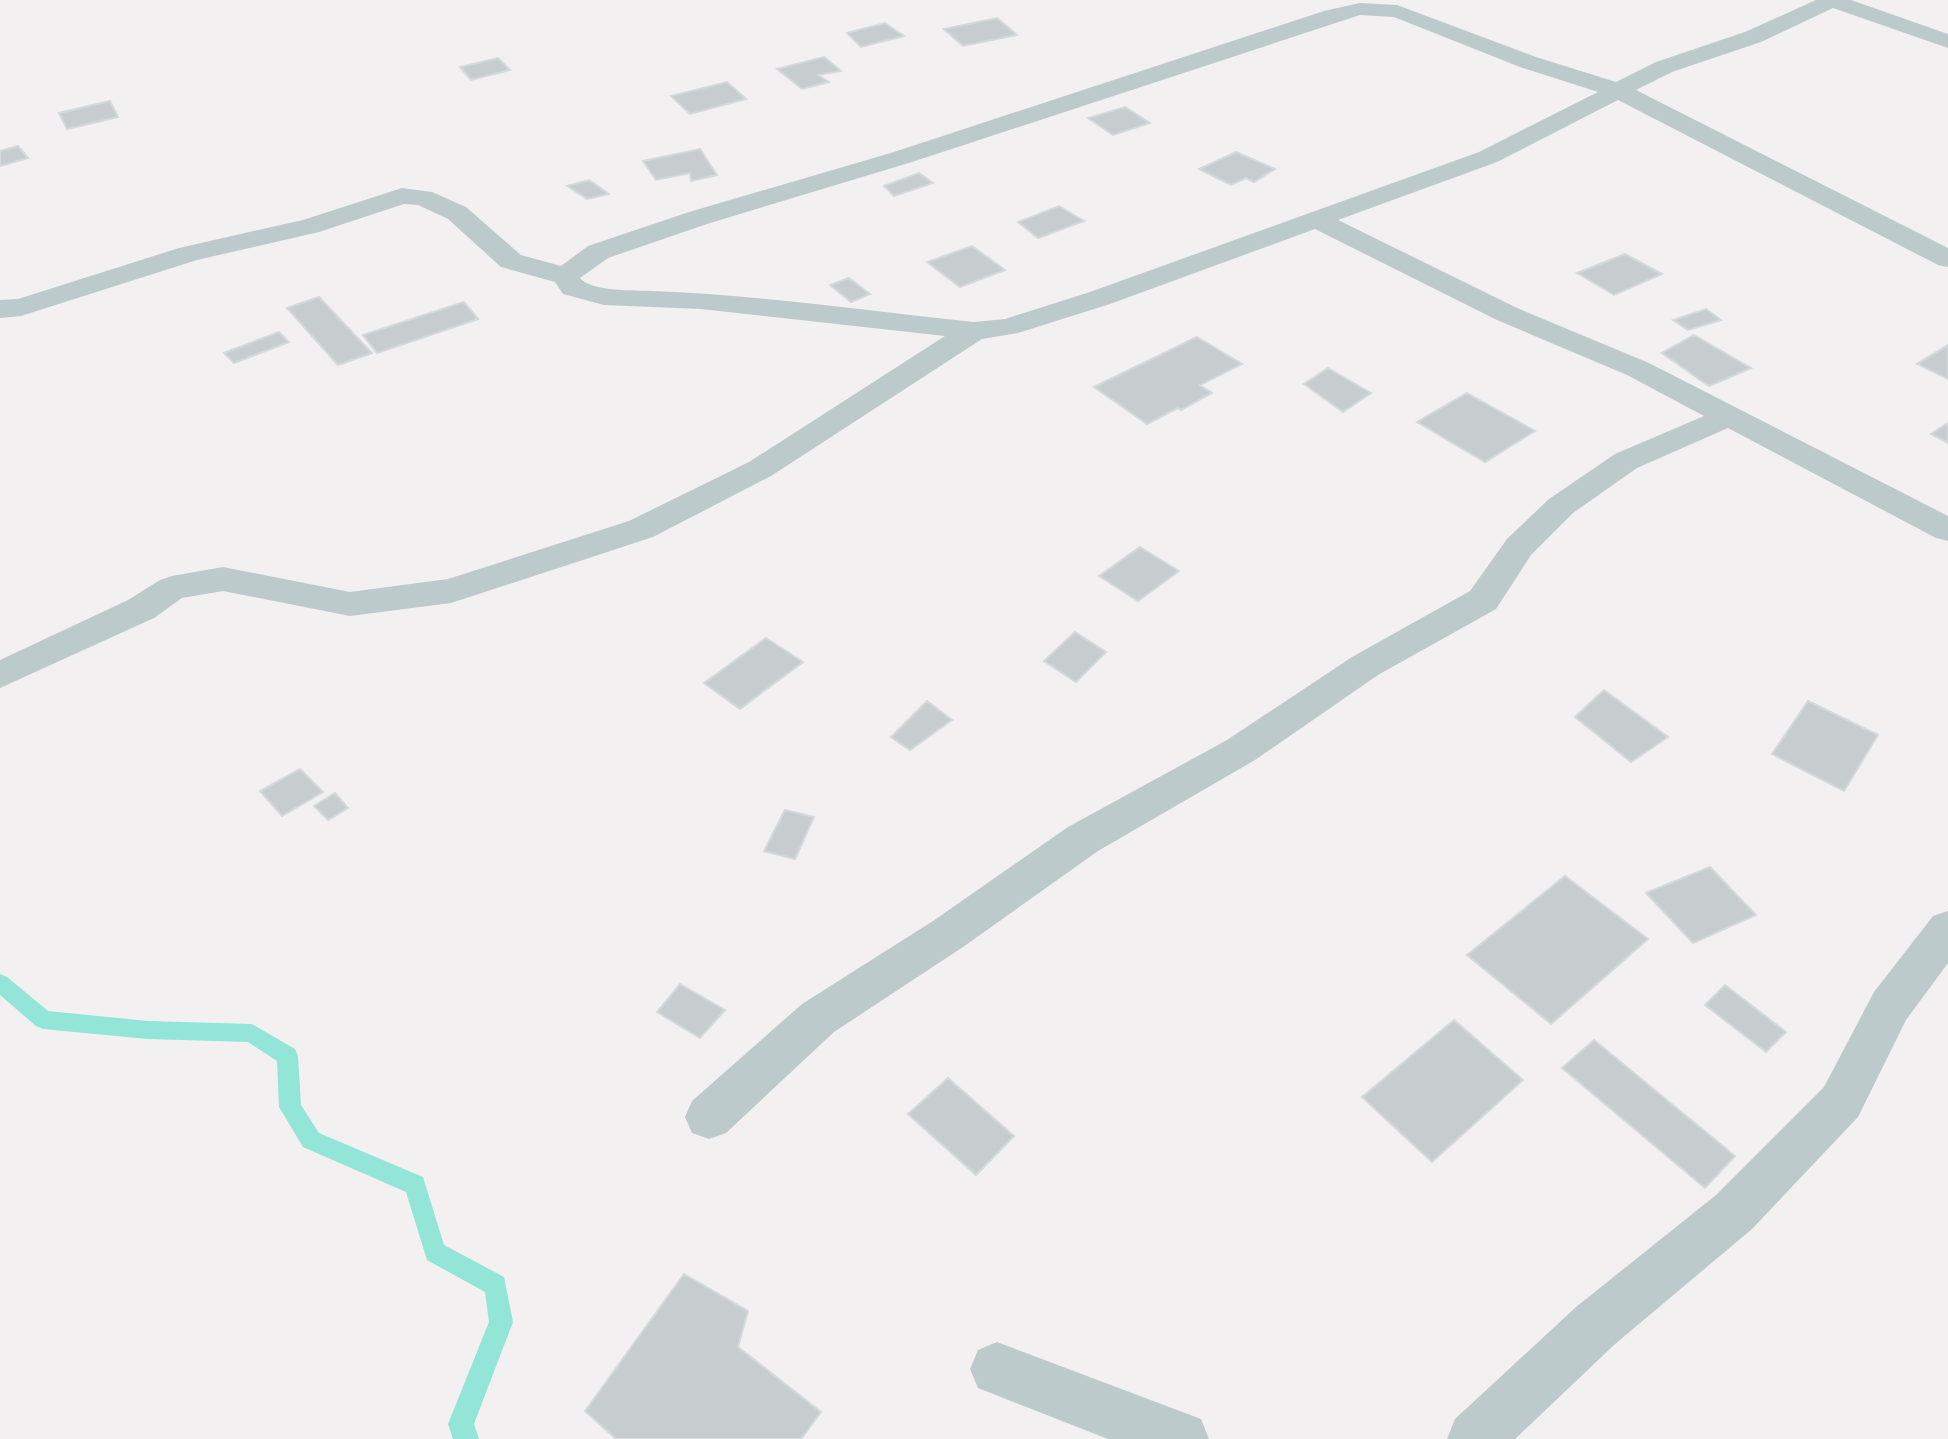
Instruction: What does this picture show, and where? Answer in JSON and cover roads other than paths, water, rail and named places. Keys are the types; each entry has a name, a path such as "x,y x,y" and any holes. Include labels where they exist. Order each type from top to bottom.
{"street":[{"path":"0,309 22,307 189,254 310,226 402,195 423,197 457,213 511,261 565,276 573,288 604,297 701,301 974,331 1008,327 1101,298 1488,157 1664,67 1753,37 1832,0 1948,41"},
{"path":"565,276 598,252 623,243 903,157 1360,9 1397,10 1528,62 1619,91 1948,259"},
{"path":"1317,220 1507,314 1638,369 1948,530"},
{"path":"0,675 141,608 172,588 223,579 350,604 451,591 641,529 760,469 974,331"},
{"path":"709,1117 818,1018 948,934 1083,839 1241,750 1365,666 1483,600 1519,547 1561,506 1626,461 1729,416"},
{"path":"1475,1439 1595,1326 1734,1212 1841,1102 1890,1006 1948,929"},
{"path":"997,1369 1181,1439"}],"waterway":[{"path":"0,983 43,1020 148,1030 252,1033 287,1056 290,1107 311,1140 415,1185 435,1252 496,1285 501,1322 461,1424 466,1439"}]}
